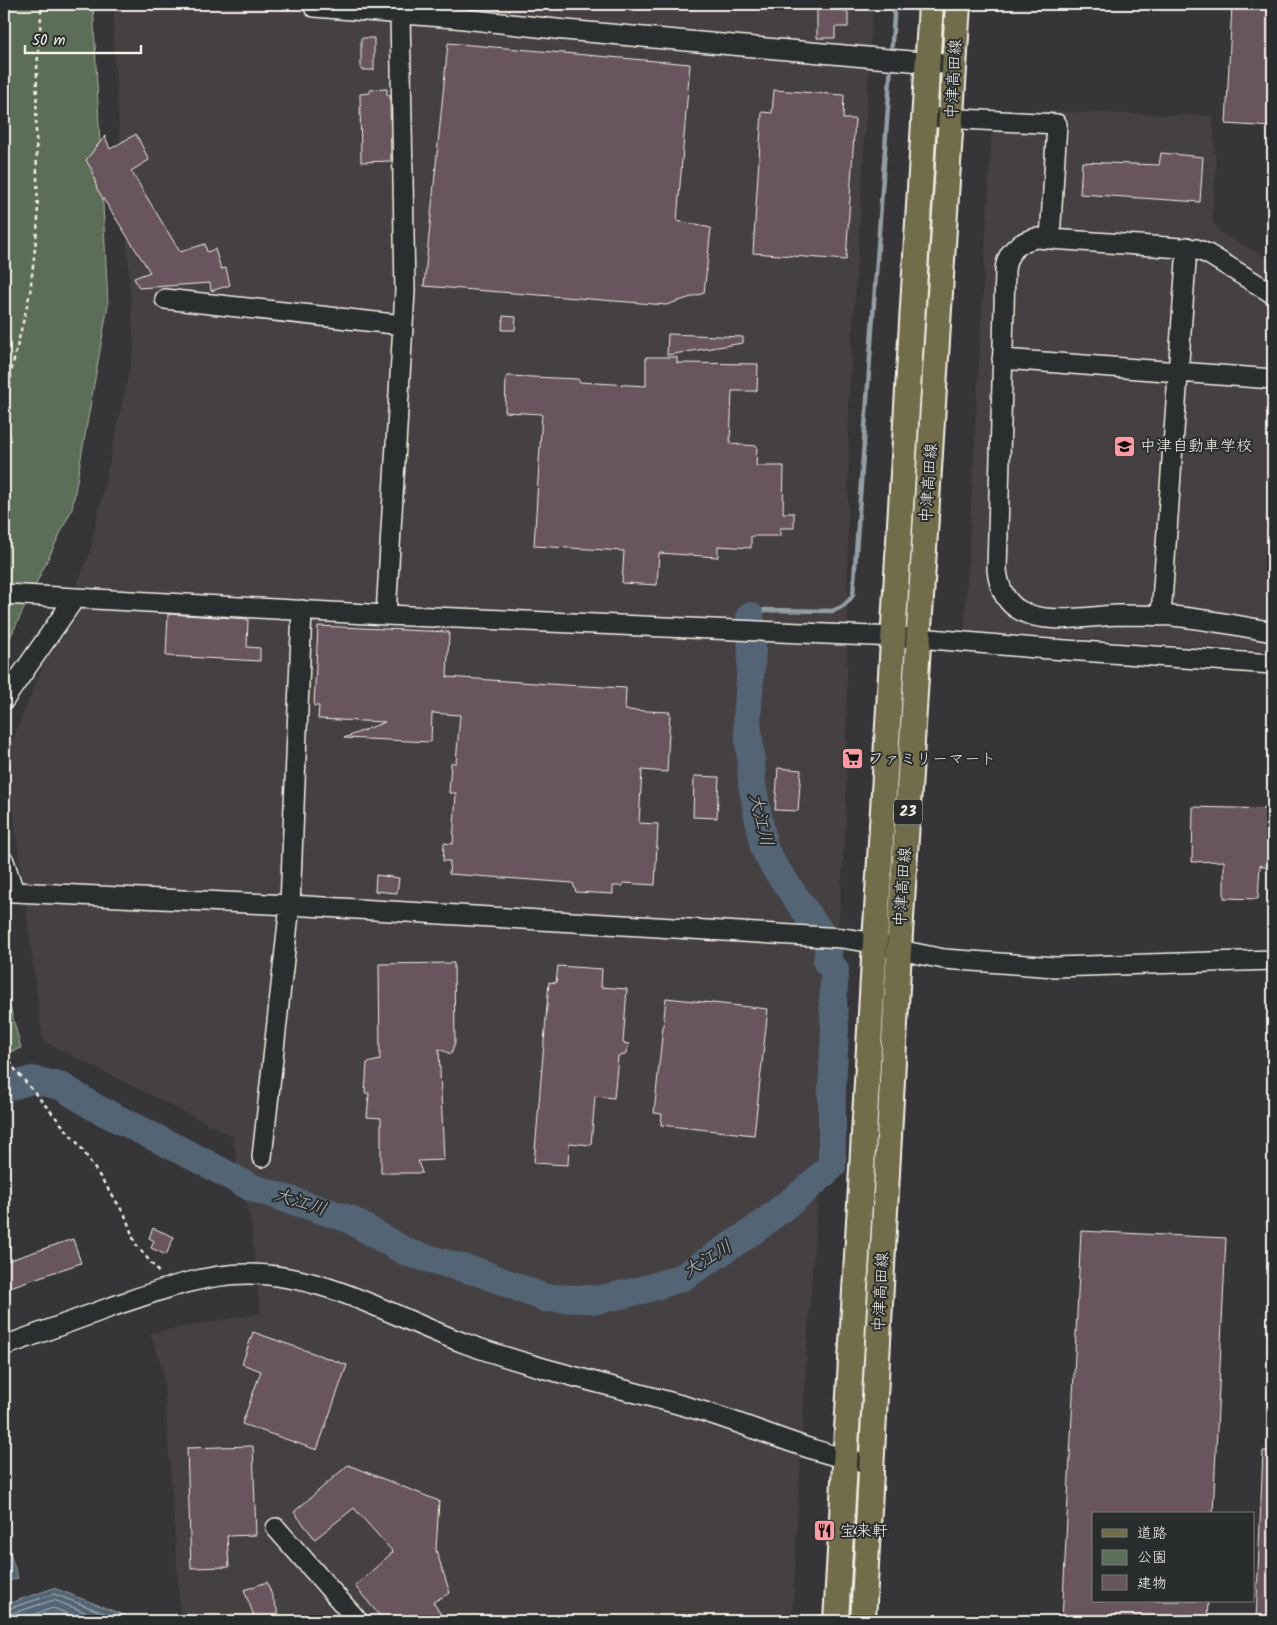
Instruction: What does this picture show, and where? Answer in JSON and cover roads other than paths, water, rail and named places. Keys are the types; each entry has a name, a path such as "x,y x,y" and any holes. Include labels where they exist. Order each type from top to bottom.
{"main road":[{"name":"中津高田線","path":"836,1621 874,943 931,4"},
{"name":"中津高田線","path":"863,1621 899,950 958,4"}],"street":[{"path":"313,4 314,7 400,13 955,65"},
{"path":"386,615 405,291 400,13"},
{"path":"924,117 1057,124 1050,239"},
{"path":"1273,294 1203,251 1187,247 1036,238 1021,243 1010,254 1006,262 997,570 999,582 1006,599 1020,611 1037,617 1161,616 1273,632"},
{"path":"1161,616 1187,247"},
{"path":"165,299 403,325"},
{"path":"1002,359 1273,379"},
{"path":"4,594 386,615 919,638 1273,664"},
{"path":"4,700 75,598"},
{"path":"262,1157 290,905 302,610"},
{"path":"4,861 14,892 290,905 842,938 874,943 944,959 1055,967 1273,960"},
{"path":"4,1346 170,1287 218,1277 248,1274 289,1278 312,1283 345,1294 462,1342 508,1358 713,1415 845,1460 872,1464"},
{"path":"276,1528 358,1621"}],"water":[{"path":"4,1535 18,1578 4,1583"},
{"path":"54,1588 134,1619 134,1621 4,1621 4,1605"}],"waterway":[{"path":"891,55 895,4"},
{"path":"750,616 765,610 832,611 844,605 853,595 891,65"},
{"name":"大江川","path":"4,1088 32,1080 61,1086 94,1107 250,1187 349,1219 408,1253 481,1273 545,1298 598,1300 646,1289 683,1277 753,1231 803,1192 832,1166 832,1091 835,1028 833,1001 835,970 827,962 829,945 773,865 764,848 752,784 747,719 752,651 750,616"}],"place":[{"name":"中津自動車学校","path":"1124,446"},
{"name":"ファミリーマート","path":"852,759"},
{"name":"宝来軒","path":"824,1531"}]}
